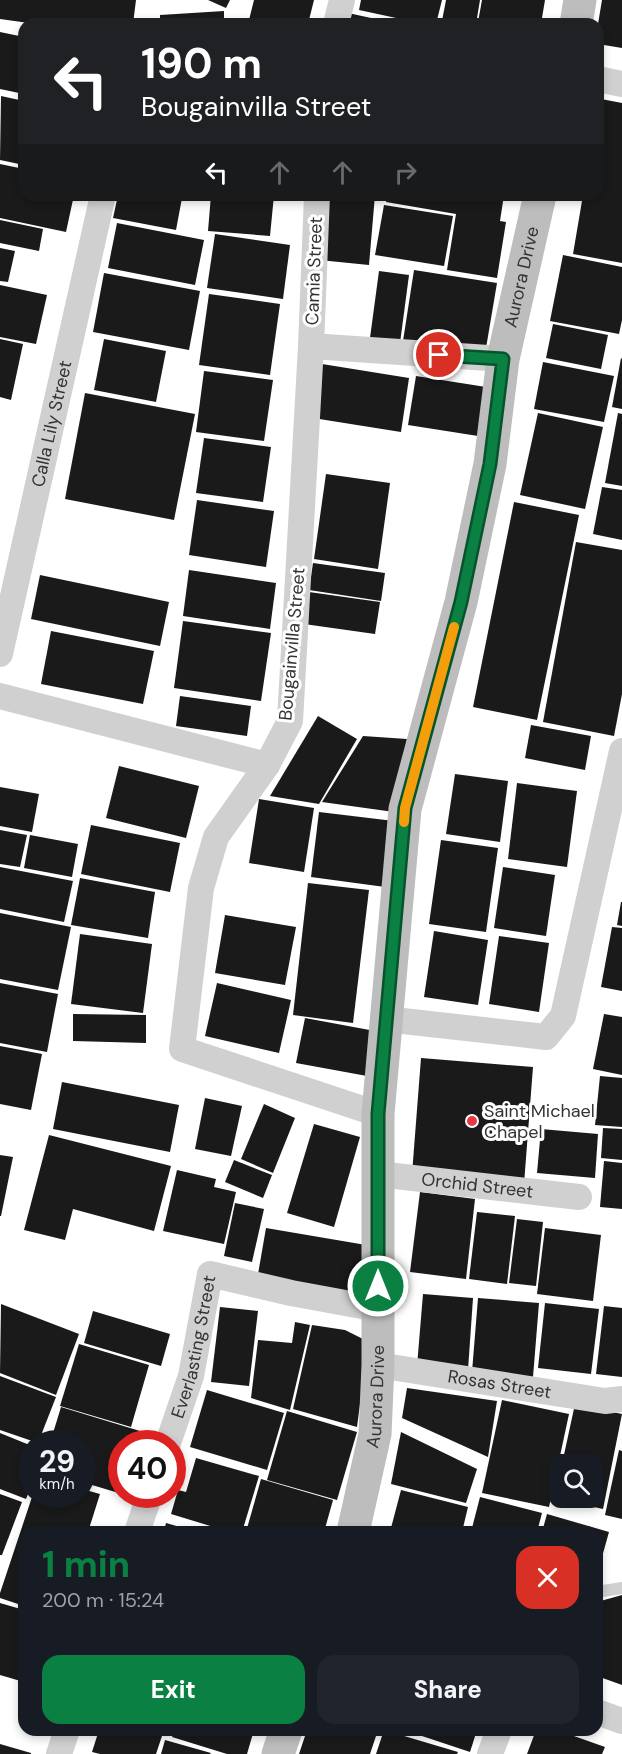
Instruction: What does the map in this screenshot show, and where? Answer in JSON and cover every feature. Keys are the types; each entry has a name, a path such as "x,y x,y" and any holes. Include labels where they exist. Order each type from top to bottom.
{"street":[{"path":"338,18 342,0"},
{"path":"577,18 580,0"},
{"path":"604,80 622,84"},
{"name":"Calla Lily Street","path":"0,654 102,201"},
{"name":"Camia Street","path":"311,346 317,201"},
{"name":"Aurora Drive","path":"354,1526 375,1434 378,1365 378,1114 405,808 461,602 490,464 503,359 539,201"},
{"path":"311,346 503,359"},
{"name":"Bougainvilla Street","path":"311,346 290,721 267,765 216,837 201,888 182,1049 378,1114"},
{"path":"0,696 267,765"},
{"path":"385,1019 546,1037 563,1016 622,751"},
{"name":"Orchid Street","path":"378,1174 579,1197"},
{"name":"Everlasting Street","path":"172,1430 191,1376 210,1274 291,1293 378,1309"},
{"name":"Rosas Street","path":"378,1365 605,1401 622,1399"},
{"path":"139,1526 145,1508"},
{"path":"603,1714 622,1720"},
{"path":"59,1754 65,1736"},
{"path":"278,1754 284,1736"},
{"path":"490,1754 497,1736"}],"lane":[{"path":"603,1591 622,1588"}],"building":[{"path":"0,0 136,0 134,18 18,18 18,22 0,19"},
{"path":"208,0 230,0 226,8"},
{"path":"254,0 314,0 310,18 250,18"},
{"path":"361,0 442,0 438,18 396,18 359,10"},
{"path":"446,0 480,0 477,18 443,18"},
{"path":"482,0 545,0 542,18 479,18"},
{"path":"602,0 622,0 622,48 604,45 604,18 599,18"},
{"path":"224,11 224,18 160,18 160,15"},
{"path":"348,13 371,18 347,18"},
{"path":"0,32 18,36 18,93 0,89"},
{"path":"1,96 18,100 18,164 0,160"},
{"path":"604,100 622,103 622,263 573,254 582,201 604,201"},
{"path":"0,164 18,168 18,201 73,201 66,232 0,218"},
{"path":"117,201 181,201 176,230 113,218"},
{"path":"210,201 273,201 270,236 208,231"},
{"path":"324,201 374,201 369,265 319,260"},
{"path":"503,201 500,221 506,222 497,278 447,270 456,214 386,202"},
{"path":"384,205 453,216 444,266 375,255"},
{"path":"0,220 43,229 39,251 0,243"},
{"path":"117,223 204,240 195,285 108,268"},
{"path":"215,234 290,245 283,299 207,288"},
{"path":"0,248 15,251 8,282 0,281"},
{"path":"563,255 622,267 622,320 619,334 550,321"},
{"path":"414,270 497,283 485,354 403,341"},
{"path":"379,271 409,275 400,343 370,338"},
{"path":"104,273 200,291 189,350 93,332"},
{"path":"0,285 47,295 36,344 0,337"},
{"path":"209,294 280,304 270,375 199,365"},
{"path":"553,324 608,335 601,369 546,358"},
{"path":"0,339 23,344 11,400 0,397"},
{"path":"104,339 166,351 156,402 94,390"},
{"path":"622,359 622,409 612,407"},
{"path":"543,362 614,376 604,422 534,409"},
{"path":"322,364 409,378 401,432 313,418"},
{"path":"204,371 273,380 264,441 196,432"},
{"path":"416,376 486,387 478,436 408,425"},
{"path":"85,393 195,414 174,520 65,499"},
{"path":"538,413 603,427 585,509 520,495"},
{"path":"618,413 622,414 622,486 605,483"},
{"path":"204,438 271,447 263,502 196,493"},
{"path":"326,474 390,483 378,569 314,559"},
{"path":"602,487 622,490 622,540 593,534"},
{"path":"197,500 274,511 266,567 189,555"},
{"path":"514,502 579,515 537,720 473,707"},
{"path":"576,542 622,550 622,694 614,736 543,722"},
{"path":"313,563 385,573 381,601 309,590"},
{"path":"189,570 276,583 270,629 183,616"},
{"path":"40,575 169,602 160,646 31,619"},
{"path":"309,592 380,602 375,634 304,624"},
{"path":"183,621 271,633 261,701 174,688"},
{"path":"51,631 154,651 143,704 41,684"},
{"path":"180,696 251,706 247,736 176,726"},
{"path":"318,716 357,739 319,804 270,796"},
{"path":"531,725 591,736 585,770 525,758"},
{"path":"363,736 407,739 394,812 322,802"},
{"path":"119,766 199,786 186,838 106,818"},
{"path":"455,774 508,781 500,842 446,834"},
{"path":"517,783 577,791 567,867 508,859"},
{"path":"0,787 39,794 32,832 0,826"},
{"path":"259,799 314,808 304,872 249,863"},
{"path":"319,812 394,821 385,887 311,877"},
{"path":"91,825 180,843 170,892 81,874"},
{"path":"0,830 27,835 20,867 0,864"},
{"path":"30,835 78,844 72,877 24,868"},
{"path":"441,840 498,848 486,932 429,924"},
{"path":"0,867 73,881 64,922 0,909"},
{"path":"503,867 555,875 546,936 494,928"},
{"path":"80,878 155,892 148,938 71,925"},
{"path":"308,883 369,890 353,1023 293,1015"},
{"path":"622,902 622,926 617,925"},
{"path":"0,913 71,927 58,990 0,979"},
{"path":"225,915 296,927 285,985 215,973"},
{"path":"612,927 622,928 622,991 601,987"},
{"path":"434,931 488,940 478,1005 424,997"},
{"path":"80,934 152,944 143,1013 71,1004"},
{"path":"499,936 549,943 539,1012 489,1004"},
{"path":"0,983 58,994 47,1052 0,1043"},
{"path":"217,983 291,1000 279,1053 205,1036"},
{"path":"73,1014 146,1015 146,1043 73,1041"},
{"path":"604,1014 622,1017 622,1075 593,1069"},
{"path":"305,1018 375,1031 367,1076 296,1063"},
{"path":"0,1046 42,1054 31,1110 0,1104"},
{"name":"Saint Michael Chapel","path":"421,1058 533,1067 524,1184 412,1174"},
{"path":"600,1076 622,1078 622,1127 595,1125"},
{"path":"62,1082 179,1105 170,1152 53,1129"},
{"path":"205,1098 242,1106 231,1156 195,1149"},
{"path":"264,1104 295,1118 273,1173 241,1159"},
{"path":"314,1124 360,1137 334,1227 287,1213"},
{"path":"603,1128 622,1129 622,1160 601,1158"},
{"path":"541,1129 598,1134 595,1178 537,1173"},
{"path":"49,1135 171,1166 154,1231 73,1209 65,1240 24,1230"},
{"path":"0,1155 13,1157 1,1216 0,1216"},
{"path":"234,1160 272,1175 263,1198 225,1182"},
{"path":"604,1161 622,1163 622,1209 600,1207"},
{"path":"177,1170 216,1179 214,1187 236,1192 224,1244 163,1231"},
{"path":"420,1192 475,1199 466,1279 410,1272"},
{"path":"235,1203 264,1209 252,1262 224,1256"},
{"path":"477,1212 515,1216 507,1284 469,1279"},
{"path":"517,1219 543,1222 536,1286 509,1283"},
{"path":"266,1228 366,1245 357,1298 257,1280"},
{"path":"545,1228 601,1235 593,1301 537,1294"},
{"path":"423,1294 473,1298 468,1370 417,1366"},
{"path":"478,1298 539,1303 533,1377 472,1372"},
{"path":"545,1303 599,1309 591,1374 538,1368"},
{"path":"1,1304 79,1334 56,1395 0,1373"},
{"path":"604,1306 622,1308 622,1377 596,1374"},
{"path":"220,1307 258,1311 249,1386 211,1382"},
{"path":"93,1311 170,1334 161,1366 84,1343"},
{"path":"295,1322 310,1325 290,1410 251,1398 258,1340 292,1343"},
{"path":"312,1325 345,1330 365,1340 357,1427 293,1409"},
{"path":"79,1344 149,1365 131,1427 60,1406"},
{"path":"0,1376 56,1397 43,1430 18,1430 18,1436 0,1430"},
{"path":"407,1388 497,1401 488,1457 402,1418"},
{"path":"207,1390 284,1413 267,1470 190,1447"},
{"path":"502,1400 569,1414 560,1454 549,1454 549,1507 482,1493"},
{"path":"575,1404 622,1414 603,1509 599,1508 603,1508 603,1454 564,1454"},
{"path":"61,1407 137,1430 108,1430 108,1490 96,1486 96,1430 54,1430"},
{"path":"287,1411 357,1432 337,1500 267,1480"},
{"path":"401,1432 477,1469 466,1503 391,1484"},
{"path":"0,1433 18,1440 18,1496 0,1489"},
{"path":"619,1450 622,1451 622,1519 605,1515"},
{"path":"196,1458 259,1476 244,1526 210,1526 171,1514 173,1508 186,1508 186,1492"},
{"path":"261,1479 333,1500 326,1526 248,1526"},
{"path":"401,1490 468,1507 463,1526 392,1526"},
{"path":"96,1493 100,1494 96,1507"},
{"path":"0,1494 18,1501 20,1508 2,1555 0,1555"},
{"path":"480,1497 542,1513 539,1526 473,1526"},
{"path":"28,1508 96,1508 90,1526 22,1526"},
{"path":"547,1514 588,1526 544,1526"},
{"path":"603,1530 609,1532 603,1553"},
{"path":"18,1539 18,1604 0,1598 0,1593"},
{"path":"622,1595 622,1685 603,1678 603,1600"},
{"path":"0,1603 18,1608 18,1680 0,1675"},
{"path":"97,1736 162,1736 156,1754 92,1752"},
{"path":"252,1736 247,1754 227,1754 172,1737"},
{"path":"305,1736 376,1736 370,1754 299,1754"},
{"path":"382,1736 404,1736 458,1752 457,1754 376,1754"},
{"path":"422,1736 475,1736 470,1752"},
{"path":"534,1736 574,1736 605,1747 602,1754 527,1754"},
{"path":"165,1740 211,1753 161,1754"},
{"path":"0,1744 31,1753 31,1754 0,1754"}],"slow traffic":[{"path":"404,822 405,808 454,627"}],"place":[{"name":"Saint Michael Chapel","path":"472,1121"}],"route":[{"path":"378,1286 378,1114 405,808 461,602 490,464 503,359 439,355"}]}
